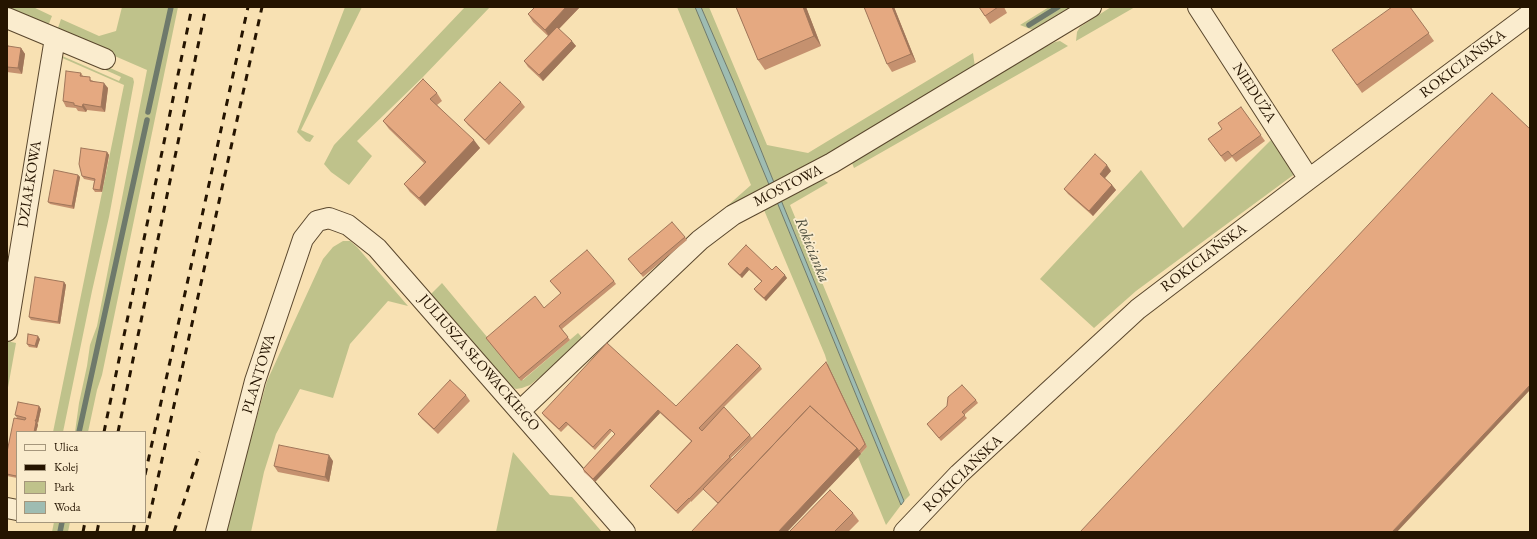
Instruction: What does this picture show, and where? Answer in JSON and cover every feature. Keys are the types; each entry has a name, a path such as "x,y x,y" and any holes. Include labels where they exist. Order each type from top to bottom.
{"street":[{"name":"MOSTOWA","path":"520,410 700,240 733,215 832,164 1091,7"},
{"name":"NIEDUŻA","path":"1198,7 1309,179"},
{"name":"ROKICIAŃSKA","path":"904,532 959,474 1138,309 1530,14"},
{"path":"7,18 105,59"},
{"name":"DZIAŁKOWA","path":"7,331 14,238 55,38"},
{"name":"JULIUSZA SŁOWACKIEGO","path":"317,221 329,218 348,225 377,248 625,532"},
{"name":"PLANTOWA","path":"216,532 255,381 303,239 317,221"}],"green space":[{"path":"7,7 33,7 52,16 48,26 7,9"},
{"path":"122,7 178,7 102,375 97,390 88,431 75,431 90,345 97,326 147,70 57,31 61,19 99,36 116,31"},
{"path":"345,7 362,7 301,130 314,136 310,142 306,141 297,132"},
{"path":"465,7 490,7 422,78 357,141 372,156 349,185 331,172 324,164 334,145"},
{"path":"677,7 695,7 770,187 708,223 751,185"},
{"path":"701,7 709,7 767,145 808,153 973,53 975,67 780,185 775,185 734,83"},
{"path":"1049,7 1068,7 1068,9 1033,30 1020,25"},
{"path":"1111,7 1135,7 1076,41 1077,32 1080,27"},
{"path":"1060,41 1068,46 854,168 852,163 1020,60 1055,42"},
{"path":"60,55 119,81 121,77 101,68 103,65 133,78 134,82 109,217 63,431 53,431 124,85 60,57"},
{"path":"1274,137 1296,173 1136,291 1094,328 1040,279 1141,170 1183,228"},
{"path":"823,179 828,183 790,205 910,495 904,501 781,200"},
{"path":"777,202 901,505 886,525 858,457 867,447 828,365 764,210"},
{"path":"343,241 350,241 357,247 408,306 388,301 350,344 333,398 300,389 276,434 264,472 251,532 225,532 267,381 323,259 333,247"},
{"path":"419,280 431,294 442,283 523,380 578,333 585,341 530,385 516,389 510,386 418,285"},
{"path":"7,341 16,343 7,393"},
{"path":"513,452 550,495 572,497 602,532 496,532"},
{"path":"54,523 70,523 68,532 52,532"}],"water":[{"path":"695,7 701,7 734,83 775,185 770,187"},
{"path":"781,200 904,501 901,505 777,202"}],"building":[{"path":"535,7 566,7 545,30 528,14"},
{"path":"736,7 803,7 814,36 758,60"},
{"path":"864,7 892,7 911,54 887,64"},
{"path":"979,7 998,7 985,16"},
{"path":"1392,7 1410,7 1429,33 1357,85 1332,50"},
{"path":"557,27 572,41 539,75 524,61"},
{"path":"8,46 21,48 18,68 7,67"},
{"path":"66,71 81,73 80,76 90,77 90,81 104,83 101,107 83,104 82,107 74,105 74,103 63,101"},
{"path":"423,79 437,93 430,99 474,140 419,198 404,184 426,162 383,121"},
{"path":"500,82 521,102 485,140 464,120"},
{"path":"1492,93 1530,129 1530,385 1392,532 1080,532"},
{"path":"1241,107 1261,135 1232,156 1228,151 1221,156 1208,139 1222,129 1218,123"},
{"path":"81,148 107,152 100,190 93,189 95,179 82,176 79,164"},
{"path":"1095,154 1107,165 1100,174 1112,185 1089,211 1064,189"},
{"path":"54,170 78,175 72,206 48,202"},
{"path":"672,222 685,237 641,274 628,259"},
{"path":"746,245 772,270 776,266 785,275 764,298 754,289 762,281 747,267 740,275 728,264"},
{"path":"587,250 614,281 559,326 568,337 519,378 486,338 535,296 544,308 561,293 550,281"},
{"path":"35,277 64,282 58,322 29,317"},
{"path":"28,334 38,336 35,346 27,344"},
{"path":"607,343 676,406 737,344 760,366 699,428 702,431 724,407 750,435 676,511 650,486 692,441 658,410 593,479 583,469 615,434 610,429 593,447 566,422 559,429 542,413"},
{"path":"826,362 865,444 859,451 810,406 718,503 703,489"},
{"path":"450,380 466,395 434,429 418,414"},
{"path":"962,385 976,400 962,412 965,415 939,438 927,424 947,406 948,397"},
{"path":"18,402 39,406 35,420 34,431 16,431 16,476 7,474 7,452 14,418 25,420 26,418 15,415"},
{"path":"810,406 857,448 778,532 691,532"},
{"path":"279,445 329,455 325,477 274,466"},
{"path":"830,490 853,513 834,532 789,532"}],"waterway":[{"path":"148,112 171,7"},
{"path":"1029,25 1058,7"},
{"path":"79,431 147,120"},
{"path":"60,532 62,523"}],"railway":[{"path":"104,431 192,7"},
{"path":"118,431 206,7"},
{"path":"146,470 248,7"},
{"path":"146,532 262,7"},
{"path":"174,532 200,452"},
{"path":"83,532 85,523"},
{"path":"97,532 99,523"},
{"path":"133,532 135,523"}],"water label":[{"name":"Rokicianka","path":"812,250"}]}
